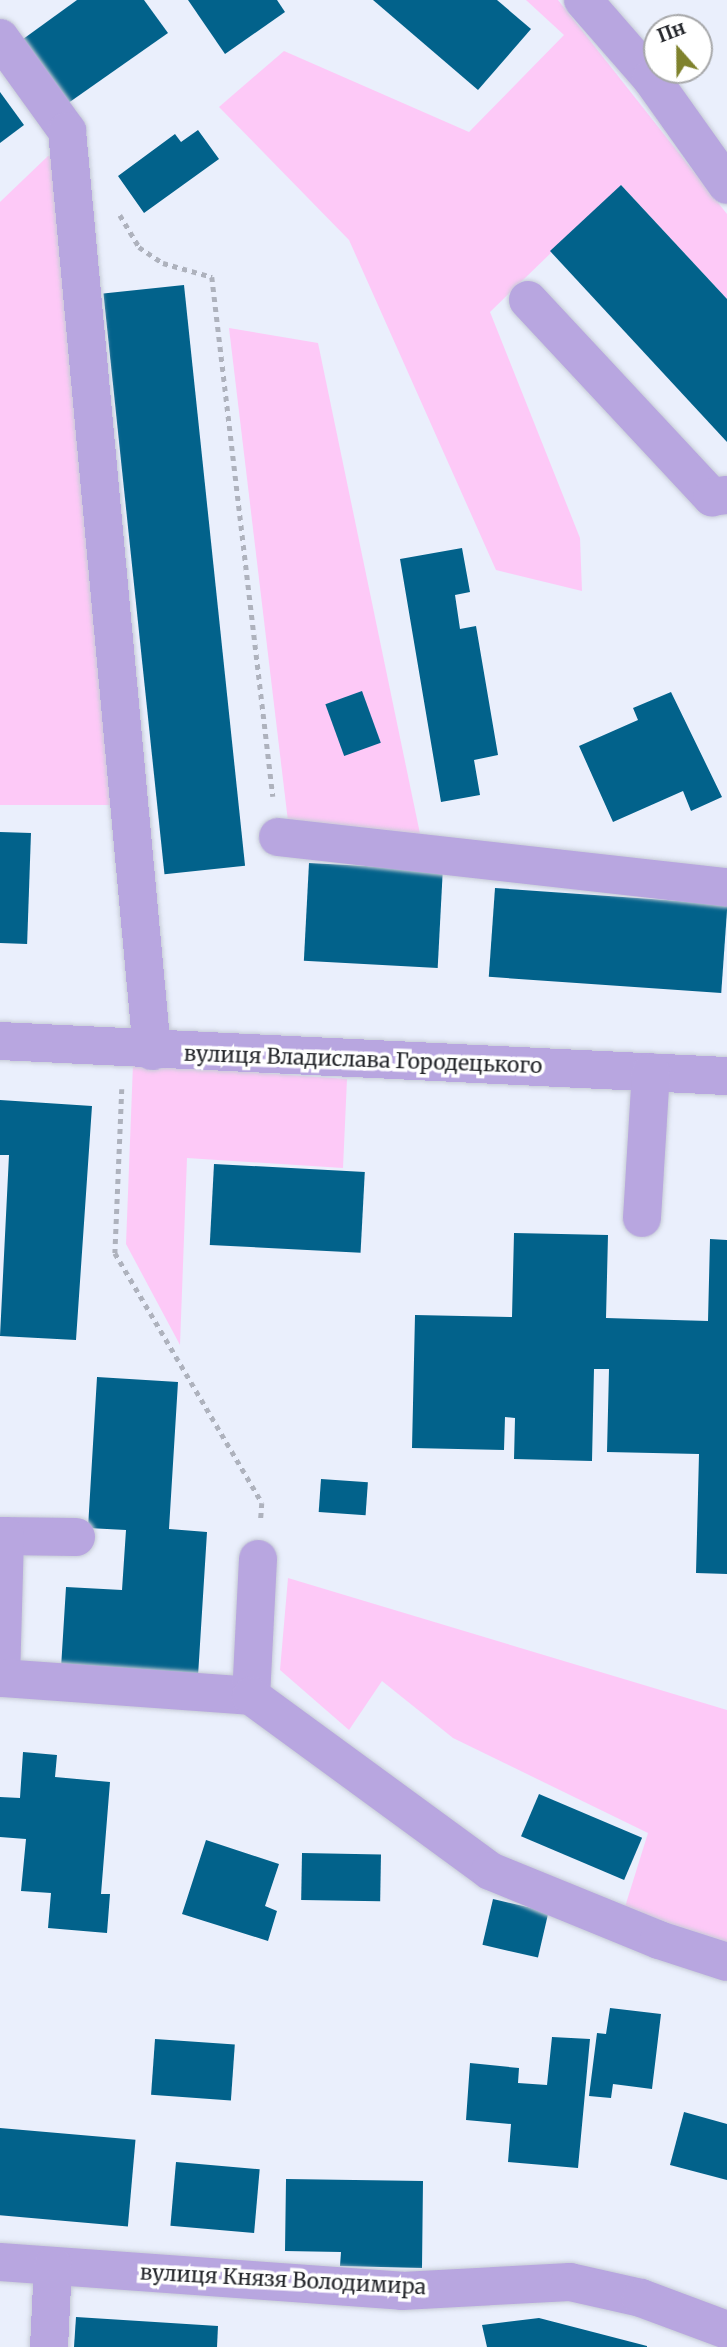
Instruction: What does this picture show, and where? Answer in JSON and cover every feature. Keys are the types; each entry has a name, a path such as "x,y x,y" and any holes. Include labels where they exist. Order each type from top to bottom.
{"street":[{"path":"583,0 651,78 727,185"},
{"path":"0,38 68,131 137,1051"},
{"path":"528,300 712,497 727,495"},
{"path":"278,836 727,887"},
{"name":"вулиця Владислава Городецького","path":"0,1041 137,1051 727,1076"},
{"path":"642,1218 651,1072"},
{"path":"76,1537 2,1536 1,1678 251,1696 490,1871 659,1940 727,1962"},
{"path":"251,1696 258,1559"},
{"name":"вулиця Князя Володимира","path":"0,2262 402,2291 570,2282 641,2298 727,2330"},
{"path":"49,2347 53,2266"}],"path":[{"path":"118,212 139,247 163,263 212,277 278,836"},
{"path":"137,1051 115,1253 262,1503"}],"shaded area":[{"path":"526,0 558,0 727,214 727,299 621,185 490,312 580,538 582,591 496,570 349,240 219,107 284,51 469,132 564,35"},
{"path":"48,156 70,158 129,805 0,805 0,202"},
{"path":"229,328 318,343 424,853 290,838"},
{"path":"133,1064 347,1079 343,1168 187,1158 180,1345 126,1244"},
{"path":"288,1578 727,1710 727,1949 624,1910 648,1833 453,1738 382,1681 349,1730 280,1670"}],"building":[{"path":"77,0 144,0 168,33 64,106 19,42"},
{"path":"188,0 277,0 285,12 225,54"},
{"path":"373,0 497,0 531,29 478,90"},
{"path":"0,92 24,125 0,143"},
{"path":"198,130 219,159 144,213 118,176 175,134 181,142"},
{"path":"621,185 727,299 727,442 550,251"},
{"path":"184,285 245,866 164,874 103,293"},
{"path":"462,548 470,592 455,595 460,629 476,626 498,755 474,760 480,795 441,802 400,559"},
{"path":"362,691 381,743 344,756 325,704"},
{"path":"671,692 722,797 691,811 683,791 613,822 579,746 638,720 633,708"},
{"path":"0,832 31,833 27,944 0,943"},
{"path":"309,863 443,870 438,968 304,961"},
{"path":"495,888 727,904 721,993 489,977"},
{"path":"0,1100 92,1106 76,1340 0,1336 9,1155 0,1155"},
{"path":"214,1164 365,1172 361,1253 210,1245"},
{"path":"514,1233 608,1235 606,1318 708,1321 710,1239 727,1240 727,1574 696,1573 699,1454 607,1452 609,1369 594,1369 592,1461 514,1459 515,1418 505,1417 504,1450 412,1448 415,1315 512,1317"},
{"path":"97,1377 178,1382 169,1529 207,1532 198,1676 61,1668 66,1587 122,1590 126,1530 88,1528"},
{"path":"321,1479 368,1482 366,1515 319,1512"},
{"path":"23,1752 57,1755 55,1777 110,1782 101,1894 110,1894 107,1933 48,1928 51,1893 21,1891 26,1839 0,1837 0,1797 20,1798"},
{"path":"539,1794 642,1838 624,1880 521,1836"},
{"path":"206,1840 279,1864 265,1906 277,1911 268,1941 182,1914"},
{"path":"302,1853 381,1854 380,1901 301,1900"},
{"path":"493,1899 549,1912 538,1958 482,1945"},
{"path":"610,2008 661,2014 652,2089 613,2084 611,2098 589,2096 597,2033 606,2034"},
{"path":"552,2037 590,2039 578,2168 508,2162 511,2124 466,2120 470,2063 519,2068 518,2083 547,2085"},
{"path":"155,2039 235,2045 231,2100 151,2095"},
{"path":"684,2112 727,2124 727,2180 670,2165"},
{"path":"0,2128 135,2140 128,2227 0,2215"},
{"path":"176,2162 260,2169 254,2233 170,2226"},
{"path":"286,2179 423,2181 422,2268 340,2266 341,2252 285,2251"},
{"path":"76,2317 218,2326 217,2347 74,2347"},
{"path":"539,2318 647,2347 487,2347 482,2325"}]}
